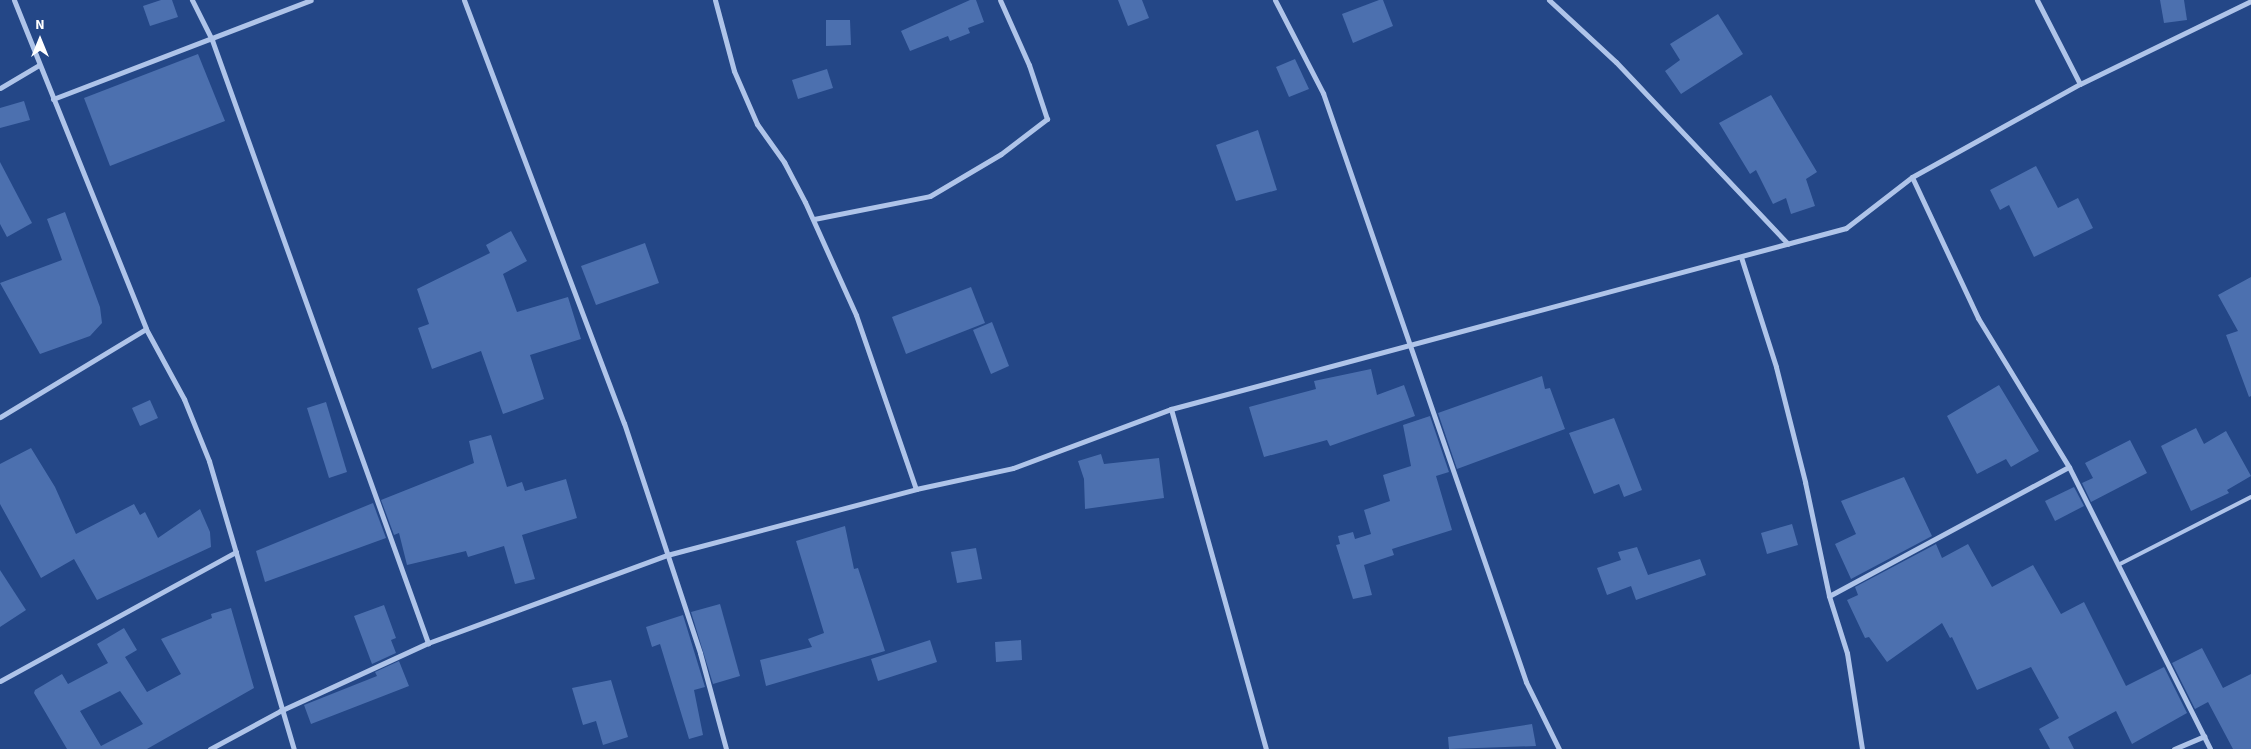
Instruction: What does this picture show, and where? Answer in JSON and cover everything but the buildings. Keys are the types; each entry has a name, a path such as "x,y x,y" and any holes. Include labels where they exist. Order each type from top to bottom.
{"street":[{"path":"14,0 146,329 184,399 209,461 280,711 294,749"},
{"path":"192,0 212,40 428,643"},
{"path":"53,99 212,40 311,0"},
{"path":"464,0 624,423 700,653 726,749"},
{"path":"715,0 734,71 757,124 784,162 814,220 856,315 916,489"},
{"path":"814,220 930,196 1001,154 1047,119 1029,65 1000,0"},
{"path":"1275,0 1323,93 1408,347 1526,682 1559,749"},
{"path":"1549,0 1616,62 1788,244"},
{"path":"2037,0 2080,84"},
{"path":"210,749 280,711 428,643 668,555 916,489 1013,468 1171,409 1741,258 1846,228 1912,177 2080,84 2251,1"},
{"path":"0,88 39,65"},
{"path":"1912,177 1978,318 2069,467 2120,564 2210,749"},
{"path":"1741,258 1778,377 1829,596 1846,653 1862,749"},
{"path":"0,416 146,329"},
{"path":"1171,409 1266,749"},
{"path":"1829,596 1944,537 2069,467"},
{"path":"0,681 236,552"},
{"path":"2174,749 2204,736"}],"lane":[{"path":"2120,564 2251,497"}]}
